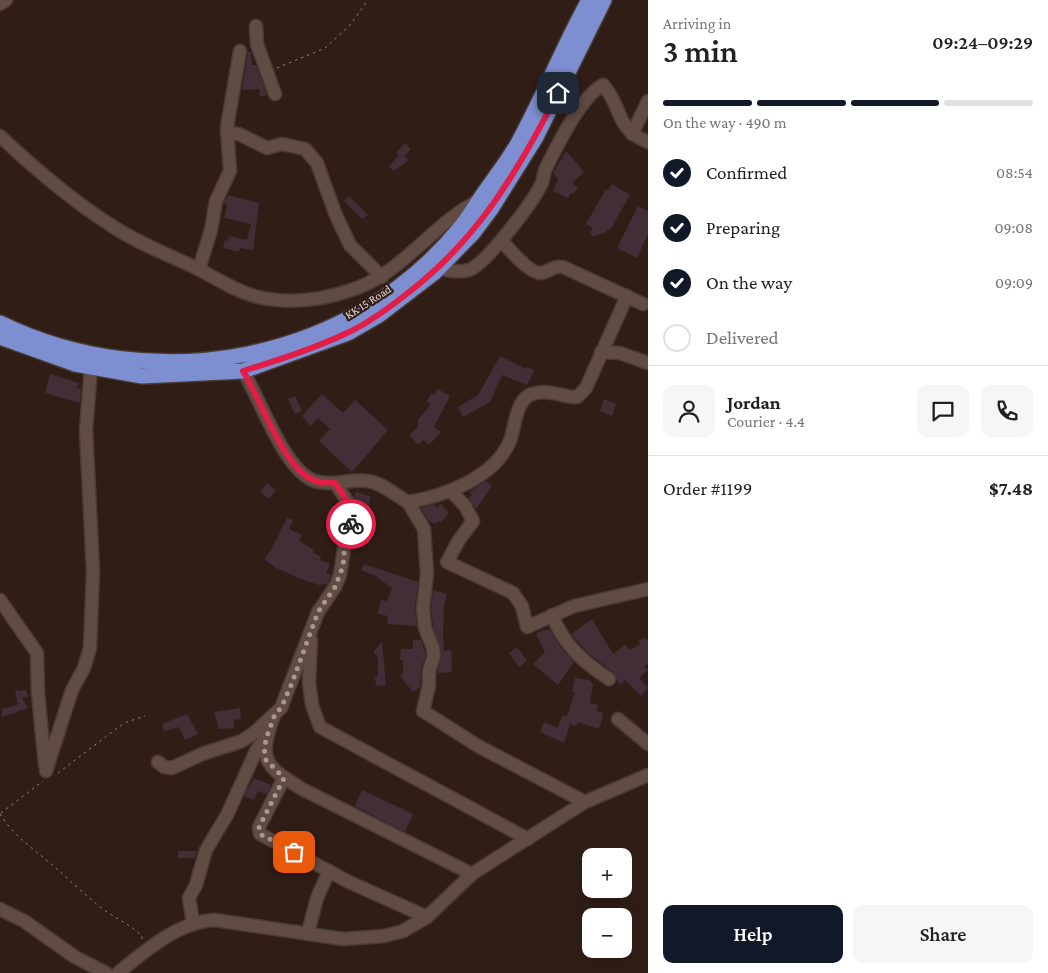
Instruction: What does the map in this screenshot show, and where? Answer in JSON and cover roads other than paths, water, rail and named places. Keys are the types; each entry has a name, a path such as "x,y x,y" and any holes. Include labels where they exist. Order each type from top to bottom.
{"highway":[{"name":"KK 15 Road","path":"0,322 19,332 88,353 148,362 190,362 267,349 327,330 380,299 412,276 447,244 480,200 520,139 564,45 589,0"},
{"name":"KK 15 Road","path":"0,337 75,364 142,376 243,371 348,333 379,315 439,268 473,233 514,175 536,137 604,0"}],"street":[{"path":"0,4 6,0"},
{"path":"256,26 257,44 275,94"},
{"path":"199,270 211,230 216,201 230,171 227,133 228,111 240,51"},
{"path":"439,268 452,272 468,270 480,264 502,241 542,183 544,171 593,90 603,85 609,91 627,131 648,142"},
{"path":"632,134 648,101"},
{"path":"227,133 239,134 267,148 282,144 305,149 317,163 335,213 350,245 382,276"},
{"path":"0,136 26,160 109,225 256,297 287,301 341,293 382,276 407,257 453,215 480,200"},
{"path":"502,241 533,272 542,273 556,266 563,267 643,304"},
{"path":"408,502 450,491 483,472 503,453 510,442 520,406 526,397 544,392 578,397 586,388 627,296"},
{"path":"601,352 620,353 648,363"},
{"path":"0,600 38,653 38,693 47,774 72,690 84,668 90,648 93,571 86,430 91,367"},
{"path":"243,371 258,398 276,438 305,474 315,481 335,483 361,480 374,482 408,502 424,529 427,574 424,608 425,628 434,656 429,672 429,686 422,711 478,746 585,802"},
{"path":"335,483 354,511 345,542 340,575 335,587 318,612 311,635 284,700 275,714 264,748 266,760 284,778 302,789 472,874"},
{"path":"450,491 465,506 473,521 459,540 448,562 513,594 522,606 527,627 574,606 648,589"},
{"path":"552,615 559,632 570,648 591,667 609,679"},
{"path":"311,635 309,683 312,705 320,727 528,839"},
{"path":"158,762 164,767 172,768 202,754 226,747 254,734 275,714"},
{"path":"618,720 648,744"},
{"path":"193,923 189,898 196,885 206,850 227,815 256,751 268,733"},
{"path":"118,973 143,952 193,923 215,920 343,939 384,936 403,930 427,917 472,874 585,802 648,775"},
{"path":"284,778 259,827 260,834 329,871 427,917"},
{"path":"308,933 317,898 329,871"},
{"path":"0,909 24,921 75,957 106,973"}]}
